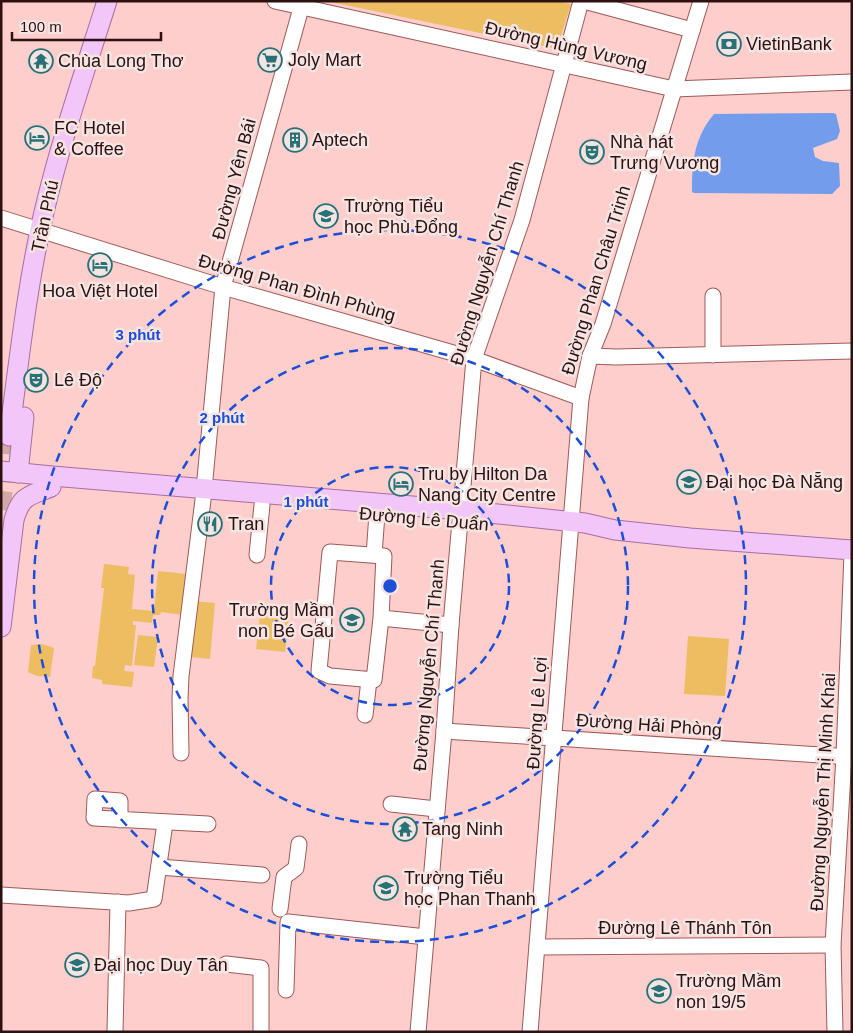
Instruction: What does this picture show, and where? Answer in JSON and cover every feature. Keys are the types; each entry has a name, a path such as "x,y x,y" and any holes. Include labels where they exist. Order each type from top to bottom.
{"main road":[{"name":"Trần Phú","path":"10,472 15,440 23,329 41,230 57,164 107,1"},
{"path":"1,401 16,297 37,252"},
{"path":"1,627 14,520 18,507 27,497 52,482 32,462 15,440"},
{"name":"Đường Lê Duẩn","path":"10,472 52,482"},
{"name":"Đường Lê Duẩn","path":"1,482 52,482 204,494 570,527 585,523 615,530 852,552"},
{"name":"Đường Lê Duẩn","path":"204,494 262,505 377,514 460,516"}],"street":[{"name":"Đường Hùng Vương","path":"275,1 302,4 674,89 852,82"},
{"path":"582,1 692,30"},
{"name":"Đường Nguyễn Chí Thanh","path":"418,1032 474,359 522,220 563,64 582,1"},
{"name":"Đường Phan Châu Trinh","path":"581,398 590,356 602,324 701,1"},
{"name":"Đường Yên Bái","path":"181,753 181,676 204,494 223,287 302,4"},
{"name":"Đường Phan Đình Phùng","path":"1,218 223,287 474,359 581,398"},
{"path":"713,296 713,355"},
{"path":"590,356 852,351"},
{"name":"Đường Lê Lợi","path":"530,1032 554,738 555,683 561,603 570,527 581,398"},
{"path":"258,555 262,505"},
{"path":"374,555 377,514"},
{"path":"365,715 372,680 381,618 384,556 330,552 319,671 330,676 372,680"},
{"name":"Đường Nguyễn Thị Minh Khai","path":"835,1032 834,945 848,756 852,552"},
{"path":"381,618 451,625"},
{"name":"Đường Hải Phòng","path":"444,731 848,756"},
{"path":"391,804 436,809"},
{"path":"120,820 208,824"},
{"path":"1,895 129,903 154,899 165,822"},
{"path":"280,909 284,877 296,868 299,844"},
{"path":"159,868 262,875"},
{"path":"115,1032 118,902"},
{"path":"286,990 288,922 426,937"},
{"name":"Đường Lê Thánh Tôn","path":"537,947 834,945"},
{"path":"226,964 261,968 261,1032"}],"shaded area":[{"path":"326,1 557,1 571,4 558,46 552,48"},
{"path":"104,564 129,567 128,574 135,575 132,609 154,611 158,571 187,574 183,615 161,612 160,615 153,615 152,623 133,621 133,625 136,625 132,666 125,665 124,671 134,672 132,687 102,684 102,680 92,678 104,588 101,588"},
{"path":"194,601 215,603 210,659 190,657"},
{"path":"261,607 290,611 285,652 256,649"},
{"path":"138,635 158,637 154,667 134,665"},
{"path":"688,636 729,639 725,696 684,694"},
{"path":"42,644 54,648 50,677 37,676 28,672 31,645"}],"water":[{"path":"714,114 836,114 840,131 837,139 813,148 815,157 823,161 839,163 840,186 832,194 692,192 694,160 698,141"}],"tunnel":[{"path":"1,510 9,436"}],"place":[{"name":"VietinBank","path":"729,44"},
{"name":"Joly Mart","path":"270,60"},
{"name":"Chùa Long Thơ","path":"41,61"},
{"name":"FC Hotel & Coffee","path":"37,138"},
{"name":"Aptech","path":"295,140"},
{"name":"Nhà hát Trưng Vương","path":"592,152"},
{"name":"Trường Tiểu học Phù Đổng","path":"326,216"},
{"name":"Hoa Việt Hotel","path":"100,265"},
{"name":"Lê Độ","path":"36,380"},
{"name":"Đại học Đà Nẵng","path":"689,482"},
{"name":"Tru by Hilton Da Nang City Centre","path":"401,484"},
{"name":"Tran","path":"210,524"},
{"name":"Trường Mầm non Bé Gấu","path":"352,620"},
{"name":"Tang Ninh","path":"405,829"},
{"name":"Trường Tiểu học Phan Thanh","path":"386,888"},
{"name":"Đại học Duy Tân","path":"77,965"},
{"name":"Trường Mầm non 19/5","path":"659,991"}]}
